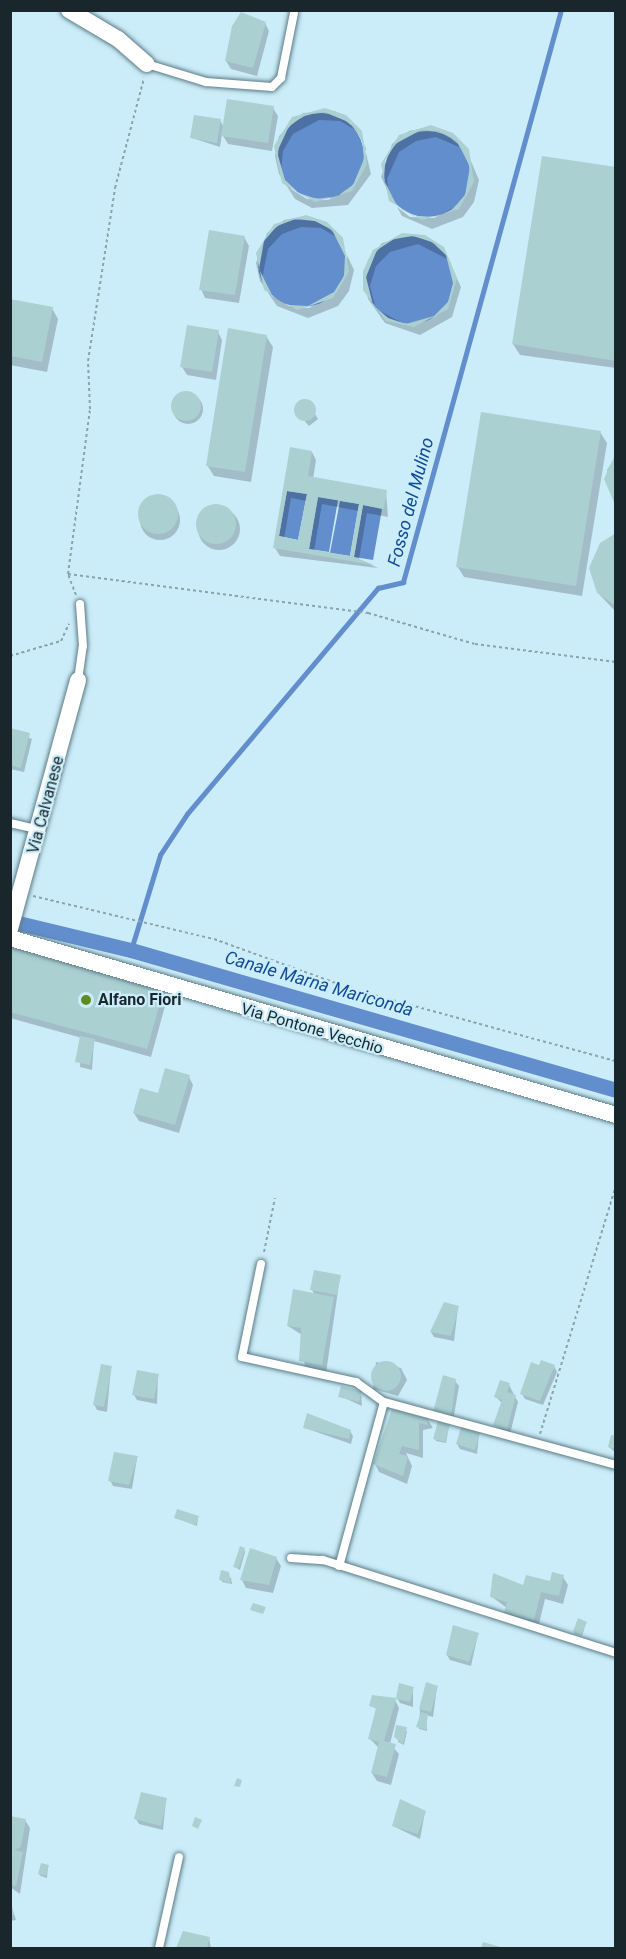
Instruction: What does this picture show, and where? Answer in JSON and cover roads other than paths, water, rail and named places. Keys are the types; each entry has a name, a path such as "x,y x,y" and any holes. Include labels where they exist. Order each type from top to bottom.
{"street":[{"path":"69,10 118,39 147,64"},
{"name":"Via Calvanese","path":"10,929 40,830 78,680"},
{"name":"Via Pontone Vecchio","path":"10,938 615,1115"}],"lane":[{"path":"147,64 206,82 272,87 281,78 294,13"},
{"path":"78,680 83,646 80,604"},
{"path":"10,823 40,830"},
{"path":"261,1264 242,1357 356,1382 384,1402 615,1465"},
{"path":"339,1566 384,1402"},
{"path":"291,1558 339,1566 615,1653"},
{"path":"159,1948 180,1857"}],"water":[{"path":"313,113 329,113 352,125 361,139 364,156 361,173 352,187 329,199 313,199 297,192 285,180 278,164 278,148 285,132 297,120"},
{"path":"419,131 435,131 458,143 467,157 470,174 467,191 458,205 435,217 419,217 403,210 391,198 384,182 384,166 391,150 403,138"},
{"path":"302,219 319,223 333,232 342,246 346,263 342,280 333,294 319,303 302,307 285,303 271,294 262,280 258,263 262,246 271,232 285,223"},
{"path":"410,236 427,240 441,249 450,263 454,280 450,297 441,311 427,320 410,324 393,320 379,311 370,297 366,280 370,263 379,249 393,240"},
{"path":"287,491 307,494 298,540 279,536"},
{"path":"318,497 338,500 329,552 309,549"},
{"path":"340,501 359,504 350,556 330,553"},
{"path":"363,505 382,509 373,560 354,557"}],"waterway":[{"name":"Fosso del Mulino","path":"131,950 160,855 187,814 378,588 403,582 561,10"},
{"name":"Canale Marna Mariconda","path":"10,921 131,950 616,1090"}],"place":[{"name":"Alfano Fiori","path":"86,1000"}]}
